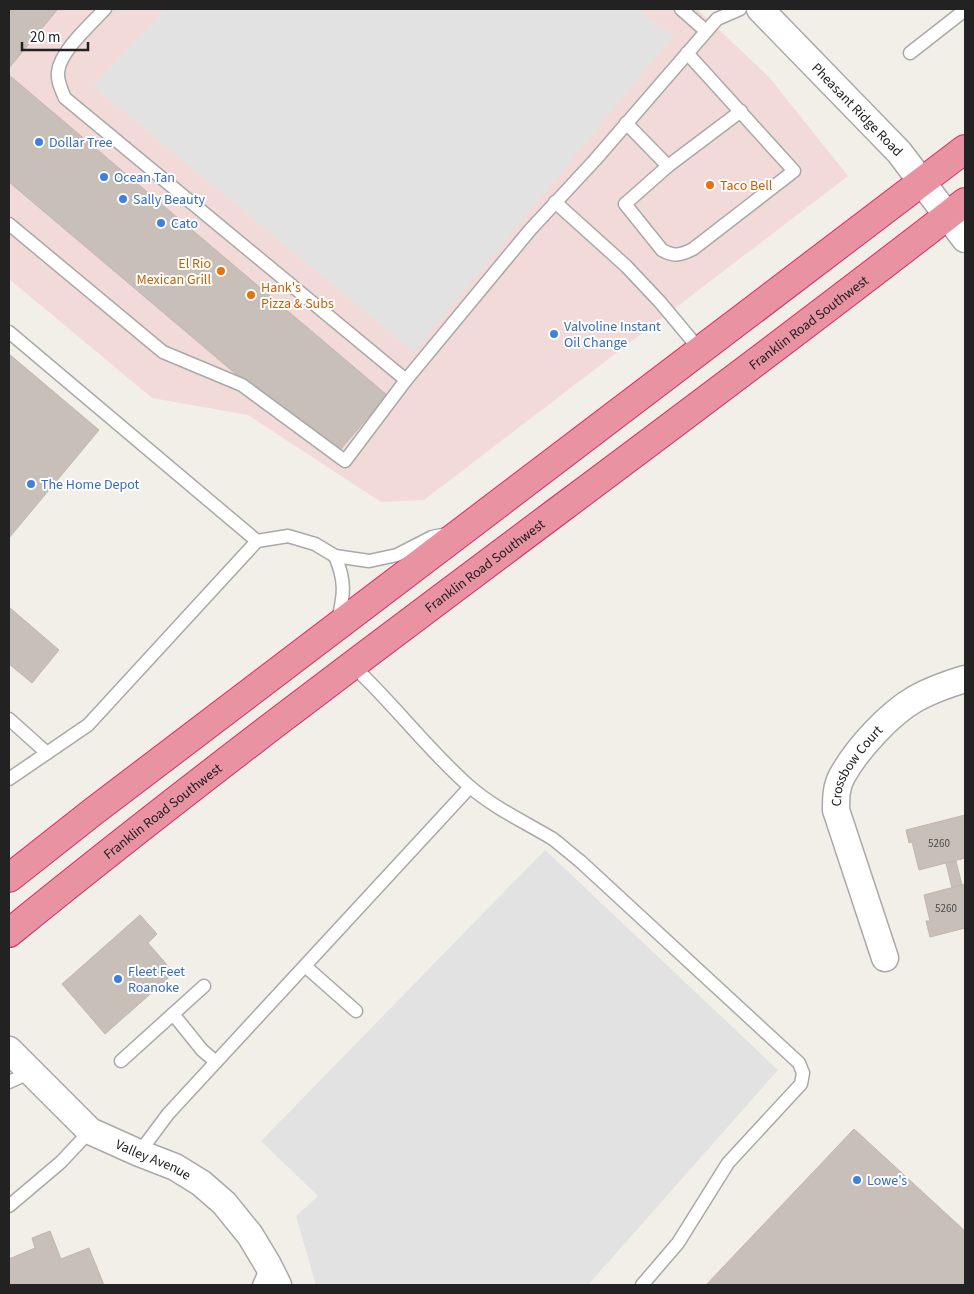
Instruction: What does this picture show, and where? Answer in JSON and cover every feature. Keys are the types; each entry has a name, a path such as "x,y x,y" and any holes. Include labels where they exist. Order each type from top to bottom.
{"highway":[{"path":"9,878 94,810 965,149"},
{"name":"Franklin Road Southwest","path":"9,933 117,846 956,209"}],"street":[{"name":"Pheasant Ridge Road","path":"760,9 899,152 922,182 956,209 965,239"},
{"name":"Crossbow Court","path":"885,958 836,810 836,793 841,777 863,746 890,718 913,700 934,689 965,679"},
{"name":"Valley Avenue","path":"9,1050 20,1077 90,1131 139,1154 176,1167 207,1188 224,1203 250,1235 268,1278"}],"lane":[{"path":"105,9 62,58 58,71 59,85 65,98 406,380"},
{"path":"682,9 706,31"},
{"path":"9,224 163,352 242,385 345,461 406,380 530,230 717,19 740,9"},
{"path":"910,53 965,10"},
{"path":"687,53 742,111 794,171 682,255 670,254 662,250 625,204 668,166 742,111"},
{"path":"626,123 668,166"},
{"path":"555,202 626,266 660,302 700,350"},
{"path":"9,332 257,541"},
{"path":"9,779 88,725 257,541 288,536 315,544 336,556 369,561 397,555 432,537 463,531"},
{"path":"336,556 342,572 344,595 337,627"},
{"path":"353,666 376,687 432,752 470,787 486,799 554,840 580,860 799,1062 803,1073 801,1084 728,1163 678,1243 642,1285"},
{"path":"9,719 48,753"},
{"path":"139,1154 168,1114 470,787"},
{"path":"305,966 356,1010"},
{"path":"121,1061 204,986"},
{"path":"174,1014 202,1050 216,1062"},
{"path":"9,1206 61,1162 90,1131"}],"shaded area":[{"path":"9,9 697,9 769,77 848,176 424,500 381,502 248,415 152,398 9,279"},
{"path":"165,9 638,9 673,36 414,352 93,86"},
{"path":"545,850 778,1070 588,1285 316,1285 296,1216 318,1196 261,1141"}],"building":[{"path":"9,9 58,9 9,68"},
{"path":"9,75 387,395 334,457 9,182"},
{"name":"The Home Depot","path":"9,354 99,430 9,538"},
{"path":"9,607 59,650 32,683 9,664"},
{"path":"965,815 965,858 919,870 912,842 909,843 906,830"},
{"path":"956,861 962,885 952,888 946,863"},
{"path":"965,884 965,928 930,937 926,921 930,921 924,895"},
{"name":"Fleet Feet Roanoke","path":"140,915 157,934 148,943 174,973 105,1034 62,984"},
{"name":"Lowe's","path":"854,1129 965,1231 965,1285 706,1285"},
{"path":"50,1231 61,1259 89,1248 104,1285 9,1285 9,1259 35,1248 32,1238"}],"place":[{"name":"Dollar Tree","path":"39,142"},
{"name":"Ocean Tan","path":"104,177"},
{"name":"Taco Bell","path":"710,185"},
{"name":"Sally Beauty","path":"123,199"},
{"name":"Cato","path":"161,223"},
{"name":"El Rio Mexican Grill","path":"221,271"},
{"name":"Hank's Pizza & Subs","path":"251,295"},
{"name":"Valvoline Instant Oil Change","path":"554,334"},
{"name":"The Home Depot","path":"31,484"},
{"name":"Fleet Feet Roanoke","path":"118,979"},
{"name":"Lowe's","path":"857,1180"}]}
